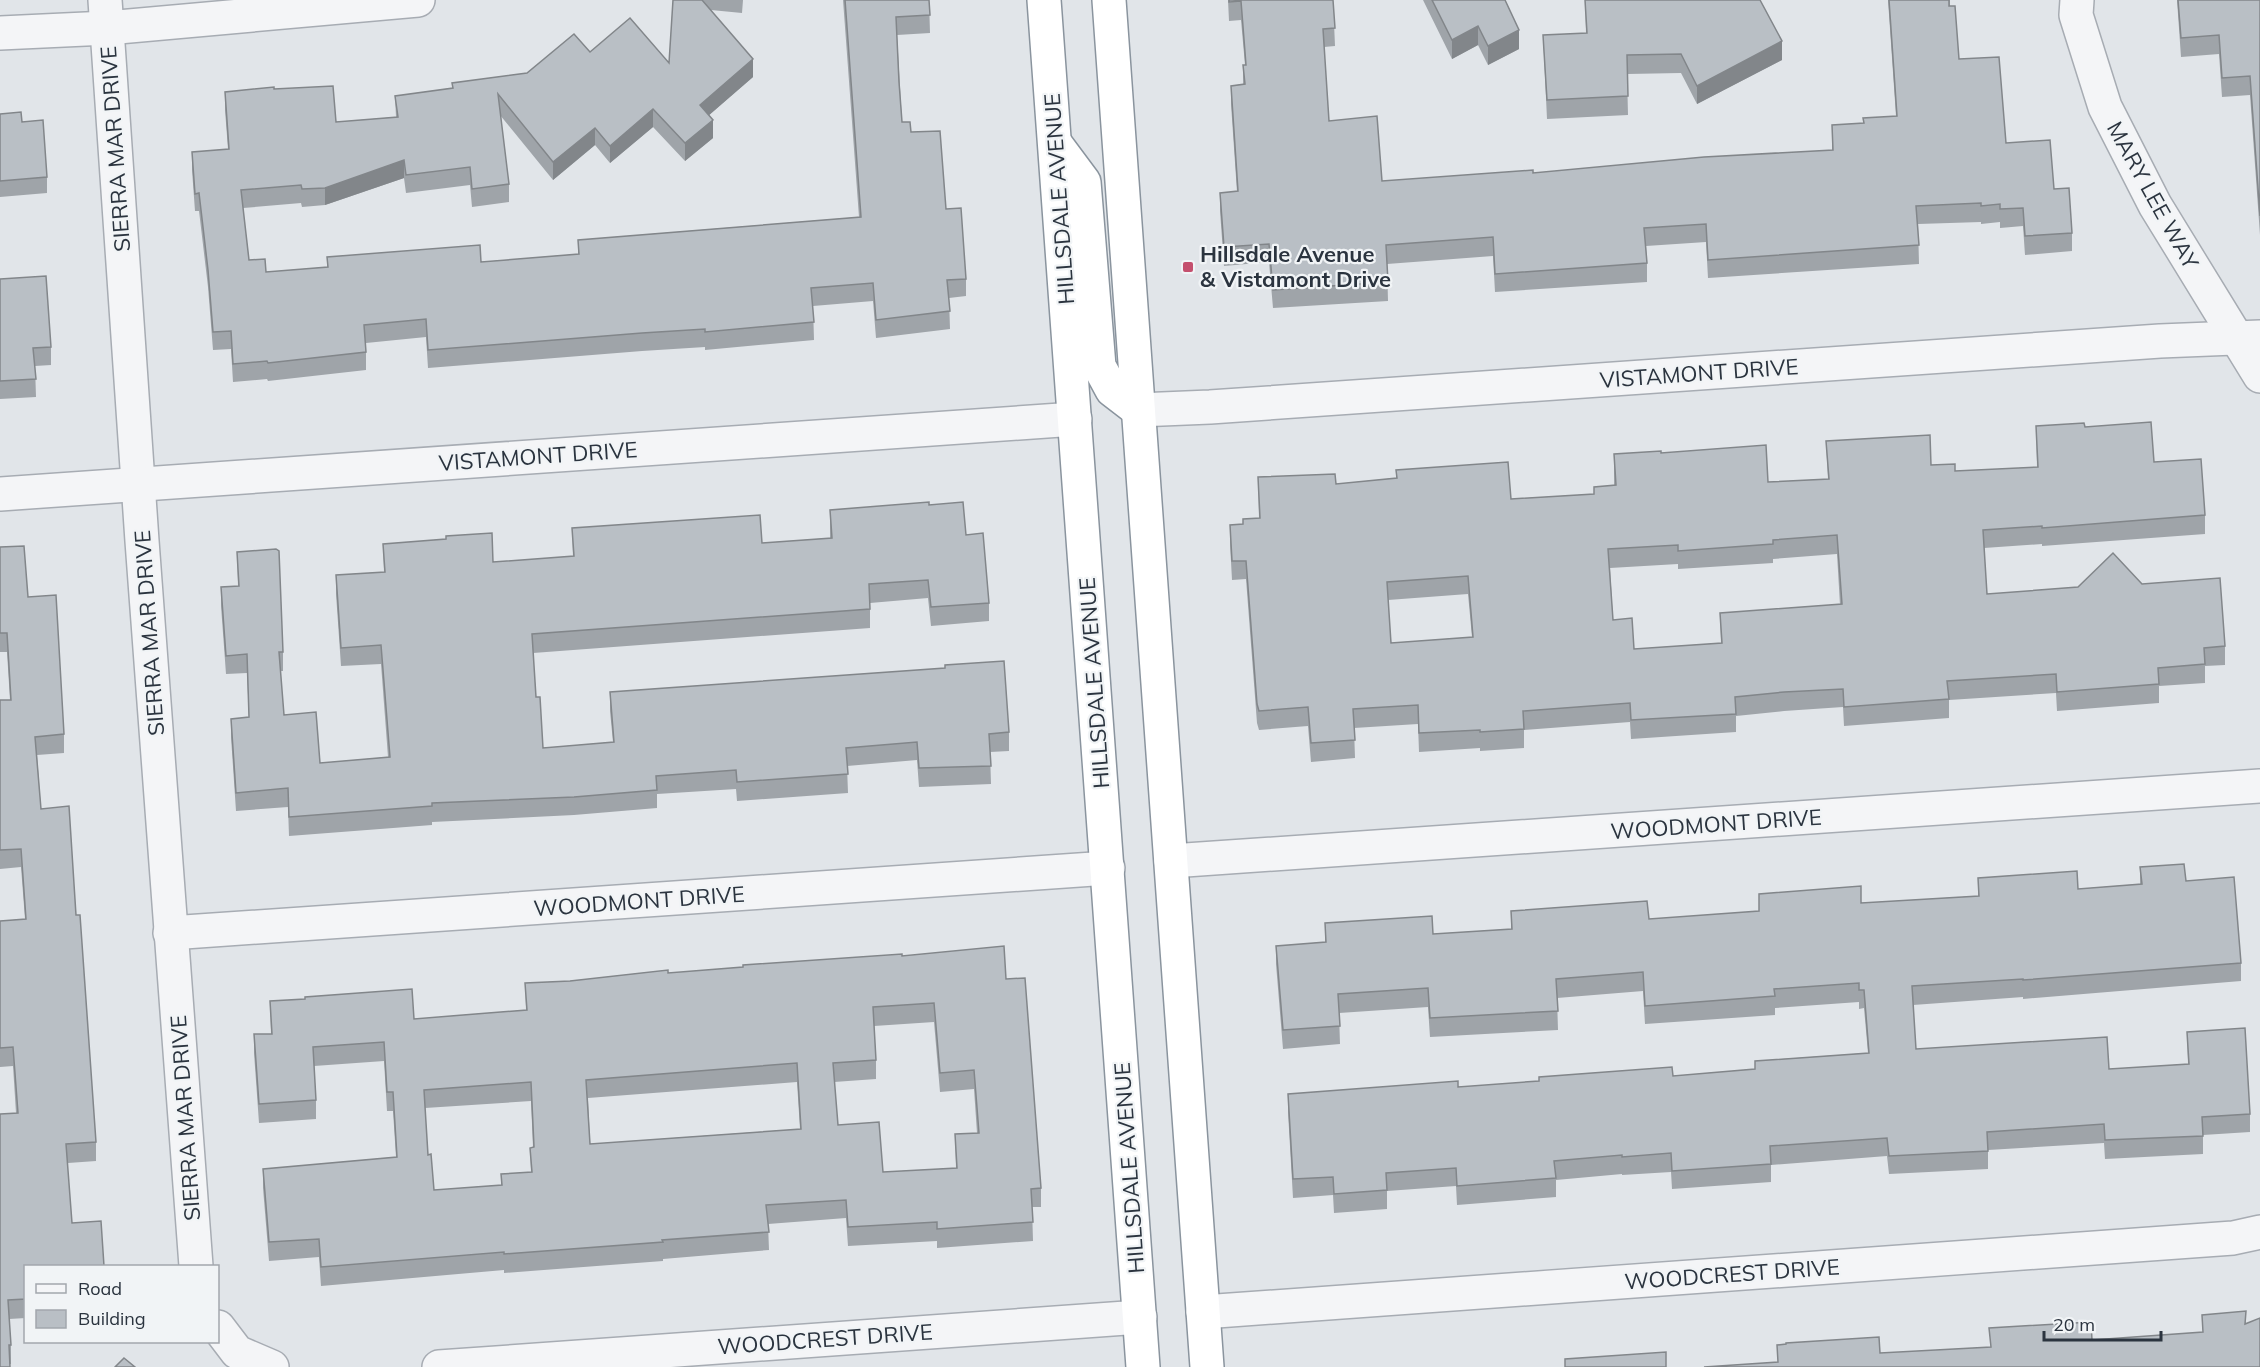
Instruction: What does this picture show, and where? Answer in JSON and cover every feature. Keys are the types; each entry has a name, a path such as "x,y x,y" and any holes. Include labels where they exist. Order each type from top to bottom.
{"highway":[{"name":"HILLSDALE AVENUE","path":"1044,0 1143,1367"},
{"path":"1109,0 1207,1367"},
{"path":"1055,143 1084,182 1099,366 1112,390 1138,410"}],"street":[{"path":"0,33 106,14 418,0"},
{"name":"MARY LEE WAY","path":"2077,0 2076,15 2105,107 2155,205 2208,294 2248,338 2260,376"},
{"name":"SIERRA MAR DRIVE","path":"106,14 170,933 196,1265"},
{"name":"VISTAMONT DRIVE","path":"1138,410 1210,407 2148,341 2248,338"},
{"name":"VISTAMONT DRIVE","path":"0,494 1075,418"},
{"name":"WOODMONT DRIVE","path":"1171,861 2260,786"},
{"name":"WOODMONT DRIVE","path":"170,933 1108,868"},
{"name":"WOODCREST DRIVE","path":"1203,1312 2221,1239 2260,1232"},
{"name":"WOODCREST DRIVE","path":"439,1367 1140,1317"},
{"path":"227,1339 272,1367"}],"building":[{"path":"673,0 702,0 753,59 700,105 713,120 685,143 653,109 610,146 595,128 553,162 498,94 509,184 472,189 470,167 406,175 404,160 325,188 302,189 301,185 241,190 249,260 265,259 266,272 328,267 327,257 480,245 481,262 579,254 578,240 861,217 845,0 929,0 930,15 896,17 899,82 902,122 910,122 911,132 940,131 946,209 961,208 966,279 947,280 950,311 876,320 873,283 811,288 814,322 705,332 705,329 642,333 428,350 426,319 364,325 366,352 268,363 267,361 233,364 231,331 213,332 208,270 199,193 195,194 192,152 229,149 225,92 274,87 274,89 333,86 336,122 398,117 395,96 453,88 452,83 527,73 574,34 590,52 630,18 669,63"},
{"path":"1229,0 1333,0 1335,28 1323,29 1329,121 1377,116 1382,181 1533,170 1533,173 1704,157 1833,150 1832,125 1864,123 1863,118 1897,116 1889,0 1949,0 1949,6 1955,6 1959,59 1999,57 2006,143 2050,140 2054,189 2069,188 2072,233 2025,236 2023,208 2000,209 2000,204 1916,206 1919,245 1708,260 1706,224 1644,228 1647,263 1495,274 1493,237 1386,245 1388,282 1273,290 1269,244 1224,247 1220,193 1238,191 1231,86 1245,84 1243,65 1246,65 1241,1 1229,2"},
{"path":"1432,0 1505,0 1519,30 1488,46 1478,26 1452,40"},
{"path":"1585,0 1760,0 1782,41 1697,86 1681,54 1627,55 1628,96 1547,100 1543,35 1587,33"},
{"path":"2178,0 2260,0 2260,216 2250,76 2222,78 2219,35 2181,38"},
{"path":"21,112 22,122 43,120 47,177 0,181 0,114"},
{"path":"46,276 51,347 33,348 36,379 0,381 0,279"},
{"path":"2151,422 2154,462 2201,459 2205,515 2042,528 2042,526 1983,530 1987,594 2078,587 2113,553 2142,584 2220,578 2225,646 2204,648 2205,664 2158,668 2159,684 2057,692 2056,674 1947,681 1949,699 1844,707 1843,689 1784,692 1735,697 1736,714 1631,720 1630,703 1523,711 1524,729 1480,732 1480,730 1419,733 1418,705 1353,709 1355,740 1311,743 1308,707 1259,711 1246,561 1232,561 1230,525 1243,524 1243,519 1260,518 1258,477 1335,474 1336,484 1397,478 1396,470 1508,462 1511,499 1594,494 1594,487 1616,485 1614,454 1766,445 1768,482 1829,479 1826,441 1930,435 1931,465 1955,464 1955,471 2038,467 2036,426 2084,423 2085,427","holes":["1837,535 1842,604 1720,613 1722,643 1634,649 1632,618 1613,620 1608,549 1678,545 1678,551 1773,544 1773,540","1468,576 1473,637 1391,643 1387,582"]},
{"path":"929,502 929,505 963,502 966,535 983,533 989,603 931,607 928,580 869,584 870,609 532,634 536,697 540,697 543,748 614,742 610,692 945,668 945,665 1004,661 1009,732 989,734 991,766 919,768 917,742 846,748 848,774 737,782 736,770 656,776 657,790 574,797 432,803 432,806 289,817 288,788 236,793 231,719 249,717 247,654 226,656 221,587 239,586 237,552 276,549 279,551 283,652 279,652 284,715 316,712 320,763 390,757 381,645 341,648 336,575 385,572 383,544 492,533 493,562 574,556 572,528 760,515 762,543 832,538 830,510"},
{"path":"24,546 28,597 56,595 64,734 35,737 41,809 69,806 76,915 80,915 96,1142 66,1144 72,1223 101,1221 104,1265 24,1265 24,1299 8,1300 10,1367 0,1367 0,1114 18,1113 13,1047 0,1048 0,921 26,919 21,849 0,850 0,700 11,700 7,633 0,633 0,547"},
{"path":"2184,864 2186,881 2234,877 2241,963 1912,986 1916,1049 2107,1037 2109,1069 2189,1064 2187,1032 2245,1028 2250,1114 2202,1117 2203,1136 2105,1140 2104,1124 1987,1132 1988,1151 1889,1156 1887,1138 1770,1146 1771,1164 1672,1171 1671,1153 1622,1157 1622,1155 1554,1161 1556,1178 1457,1186 1456,1168 1386,1173 1387,1190 1334,1194 1333,1177 1293,1179 1288,1094 1458,1081 1458,1087 1539,1081 1539,1077 1672,1067 1673,1076 1755,1069 1755,1061 1869,1053 1864,990 1859,990 1859,983 1774,989 1775,996 1645,1006 1643,972 1556,979 1558,1011 1430,1018 1428,988 1338,994 1340,1026 1283,1030 1276,946 1326,942 1325,923 1432,916 1433,934 1512,929 1511,911 1647,901 1649,919 1759,911 1759,894 1861,886 1861,903 1979,896 1978,878 2077,871 2078,889 2142,884 2140,867"},
{"path":"1004,946 1006,979 1025,978 1041,1188 1031,1189 1033,1222 937,1229 937,1222 848,1227 846,1200 766,1205 769,1232 504,1254 504,1252 321,1267 319,1239 269,1242 263,1169 397,1157 393,1092 387,1092 384,1042 313,1047 316,1100 259,1104 254,1034 272,1034 270,1001 412,989 414,1019 527,1010 525,983 570,981 668,970 668,973 743,967 743,965 902,954 902,956","holes":["934,1003 940,1073 974,1070 979,1133 955,1134 957,1168 883,1172 879,1122 838,1125 833,1063 876,1060 873,1007","797,1063 801,1129 590,1144 586,1080","531,1082 534,1147 530,1148 532,1172 501,1174 502,1185 434,1190 431,1154 428,1155 424,1090"]},
{"path":"2246,1311 2245,1324 2260,1318 2260,1367 1704,1367 1778,1362 1777,1345 1786,1343 1879,1337 1880,1353 1991,1347 1989,1328 2091,1322 2092,1340 2203,1332 2202,1315"},
{"path":"1666,1352 1666,1367 1565,1367 1565,1359"},
{"path":"124,1358 135,1367 115,1367"}],"place":[{"name":"Hillsdale Avenue & Vistamont Drive","path":"1188,267"}]}
